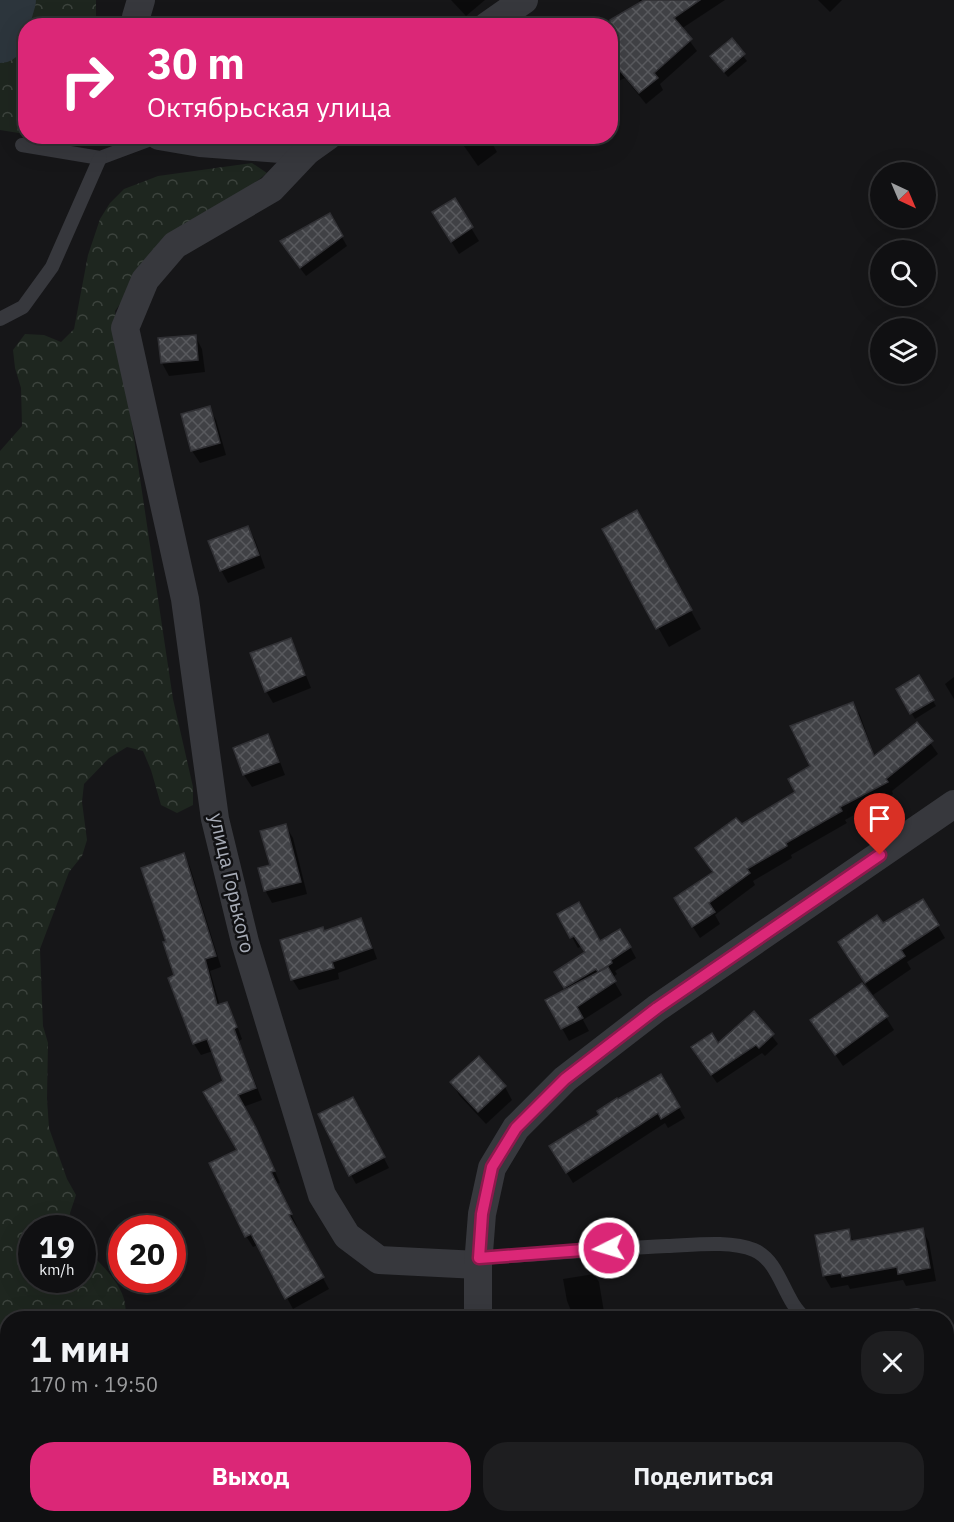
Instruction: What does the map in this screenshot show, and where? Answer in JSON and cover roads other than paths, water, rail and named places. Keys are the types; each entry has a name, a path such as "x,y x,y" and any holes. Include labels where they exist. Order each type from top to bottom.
{"street":[{"path":"136,18 141,0"},
{"path":"498,18 524,0"},
{"name":"улица Горького","path":"317,144 272,189 175,245 145,280 125,328 185,599 215,819 245,942 322,1195 347,1236 379,1260 478,1262"},
{"path":"478,1311 478,1262 482,1214 492,1167 516,1128 565,1079 657,1008 954,804"}],"lane":[{"path":"22,145 100,158 138,144"},
{"path":"0,319 23,307 52,267 100,158"},
{"path":"478,1262 609,1248 721,1243 754,1250 773,1264 787,1296 799,1311"}],"waterway":[{"path":"0,38 11,0"}]}
